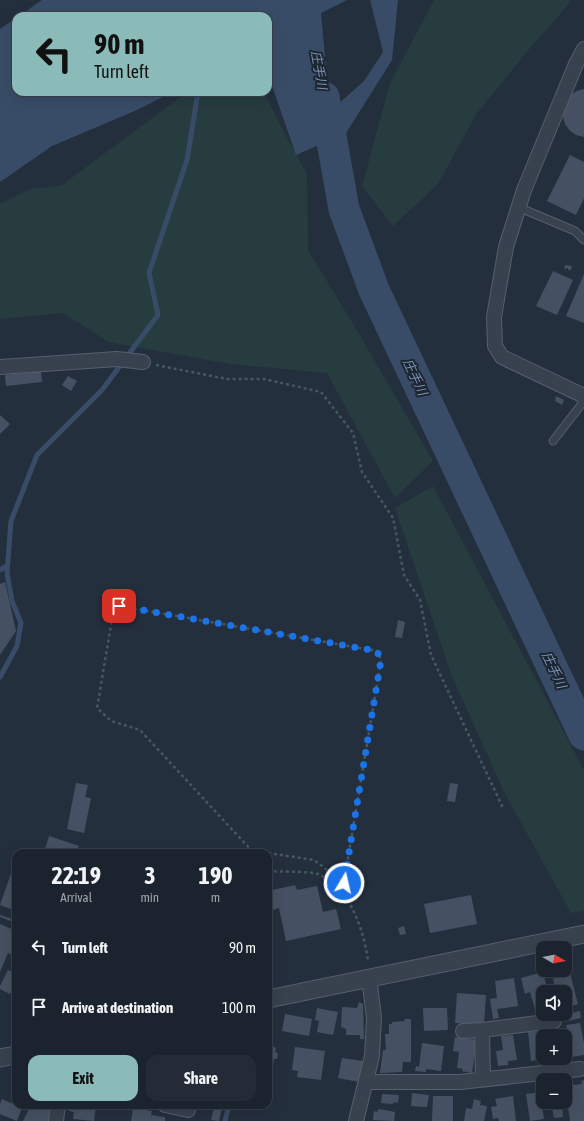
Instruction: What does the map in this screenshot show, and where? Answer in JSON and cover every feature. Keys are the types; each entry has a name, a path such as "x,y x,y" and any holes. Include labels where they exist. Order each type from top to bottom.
{"street":[{"path":"584,49 576,64 518,207 506,247 494,317 494,346 502,357 584,396"},
{"path":"0,367 117,359 143,362"},
{"path":"272,998 584,934"},
{"path":"356,1121 372,1056 374,1018 370,977"},
{"path":"464,1031 554,1021"},
{"path":"482,1030 482,1079"},
{"path":"0,1058 12,1056"},
{"path":"366,1082 460,1082 580,1069"},
{"path":"56,1121 58,1109"}],"lane":[{"path":"518,207 575,231 584,240"},
{"path":"553,441 584,401"}],"path":[{"path":"143,362 227,379 264,379 321,392 353,433 362,472 393,518 404,575 420,600 431,655 503,808"},
{"path":"250,849 140,730 110,721 97,708 113,613 119,606 377,651 381,660 342,894"},
{"path":"272,854 314,860 344,883"},
{"path":"272,871 317,873 335,884 354,909 366,946 370,977"}],"green space":[{"path":"434,0 570,0 568,5 531,47 477,113 438,184 393,226 362,186 390,83"},
{"path":"182,96 266,96 307,174 308,250 358,332 433,461 395,498 327,373 230,364 109,342 63,313 0,319 0,204 30,189 62,185"},
{"path":"433,486 584,770 584,911 571,913 504,792 451,674 395,508"}],"water":[{"path":"42,0 347,0 321,13 327,80 335,107 364,81 383,52 370,0 398,0 392,60 346,133 296,155 272,86 272,12 25,12"},
{"path":"12,21 12,96 165,96 137,110 52,146 0,182 0,29"}],"building":[{"path":"584,89 584,137 576,135 570,131 565,124 563,109 570,95"},
{"path":"570,155 584,162 584,198 576,215 547,201"},
{"path":"565,265 572,266 571,270 568,270 568,268 564,269"},
{"path":"553,271 573,280 557,315 536,306"},
{"path":"584,274 584,323 566,316"},
{"path":"41,371 42,382 6,386 5,375"},
{"path":"68,376 77,381 71,391 62,385"},
{"path":"556,396 564,400 562,405 555,401"},
{"path":"0,415 10,424 0,434"},
{"path":"5,582 16,631 0,655 0,584"},
{"path":"398,620 405,622 402,638 395,637"},
{"path":"76,783 88,785 85,797 91,798 84,833 67,829"},
{"path":"450,783 458,784 455,802 447,801"},
{"path":"49,836 79,846 78,849 45,849"},
{"path":"12,871 12,910 0,905"},
{"path":"295,885 297,890 317,886 323,912 336,909 341,929 286,941 279,908 272,910 272,890"},
{"path":"471,895 477,924 430,933 424,904"},
{"path":"0,915 12,919 12,922 0,917"},
{"path":"0,924 12,929 12,955 8,953 0,972"},
{"path":"404,926 406,934 400,935 398,928"},
{"path":"8,970 12,972 12,990 10,994 0,989"},
{"path":"536,974 536,977 544,977 546,985 536,985 536,1013 530,992 525,994 521,978"},
{"path":"571,977 578,1004 572,1006 572,985 554,985 553,979"},
{"path":"514,978 518,1006 497,1009 499,1018 493,1019 490,999 497,998 495,981"},
{"path":"457,993 486,995 484,1025 455,1023"},
{"path":"359,1002 363,1004 364,1039 360,1039 360,1035 346,1035 346,1029 341,1027 342,1007 357,1008"},
{"path":"317,1008 338,1012 333,1035 317,1032 319,1021 315,1020"},
{"path":"423,1008 447,1008 448,1030 424,1031"},
{"path":"580,1011 581,1018 572,1020 572,1013"},
{"path":"285,1014 312,1019 309,1036 282,1031"},
{"path":"405,1019 411,1019 411,1062 403,1062 402,1072 380,1073 383,1050 386,1050 385,1034 389,1034 389,1024 392,1024 392,1022 404,1021"},
{"path":"580,1023 584,1043 584,1055 572,1057 572,1029 567,1029 566,1025"},
{"path":"536,1031 536,1060 531,1061 528,1032"},
{"path":"513,1035 517,1060 508,1061 508,1065 498,1066 496,1051 503,1050 501,1036"},
{"path":"455,1037 477,1040 472,1073 462,1071 463,1069 457,1068 459,1052 453,1051"},
{"path":"422,1043 444,1046 441,1071 426,1069 426,1072 415,1071 416,1066 419,1067"},
{"path":"272,1046 276,1048 275,1052 278,1053 277,1059 274,1059 272,1070"},
{"path":"295,1047 325,1051 321,1080 297,1077 298,1071 292,1070"},
{"path":"342,1058 363,1061 359,1082 338,1078"},
{"path":"584,1080 584,1121 570,1121 568,1109 572,1109 572,1085 582,1084 581,1081"},
{"path":"412,1093 429,1095 427,1107 411,1106"},
{"path":"536,1093 536,1109 543,1109 544,1119 530,1121 526,1094"},
{"path":"382,1094 399,1095 398,1103 381,1103"},
{"path":"433,1096 453,1096 453,1121 432,1121"},
{"path":"513,1096 516,1121 499,1121 498,1118 493,1119 491,1107 497,1106 495,1099"},
{"path":"2,1099 12,1104 12,1109 22,1109 17,1121 0,1114 0,1104"},
{"path":"474,1099 481,1101 480,1105 487,1106 484,1121 464,1121 466,1108 472,1109"},
{"path":"29,1109 51,1109 49,1121 23,1121"},
{"path":"69,1109 96,1109 94,1121 73,1119 74,1112 69,1111"},
{"path":"133,1109 152,1111 151,1115 165,1117 165,1121 131,1121"},
{"path":"214,1109 222,1109 219,1121 211,1120"},
{"path":"379,1109 395,1112 394,1121 373,1120 374,1111 377,1112"},
{"path":"552,1109 562,1109 563,1117 554,1118"}],"waterway":[{"path":"0,677 17,646 21,623 12,601 7,573 11,521 37,455 102,390 158,315 149,273 187,160 197,96"},
{"name":"庄手川","path":"324,97 344,209 374,290 584,735"},
{"path":"0,570 7,566"},
{"path":"225,1121 228,1109"}],"route":[{"path":"119,606 377,651 381,660 344,883"}]}
